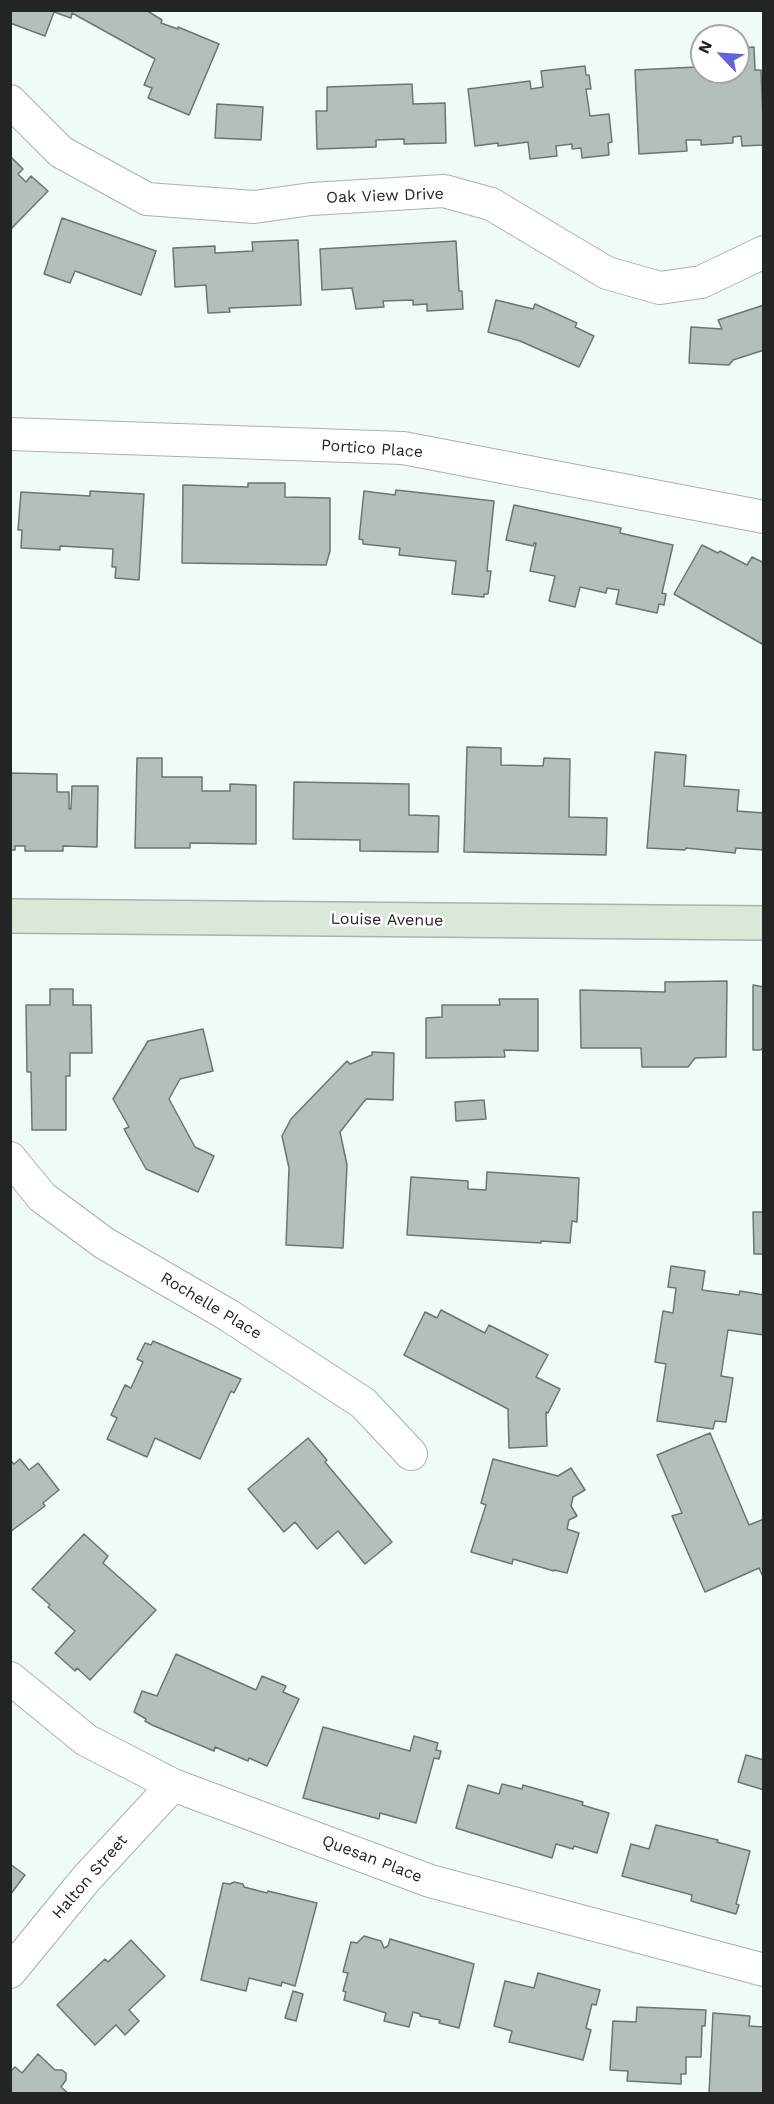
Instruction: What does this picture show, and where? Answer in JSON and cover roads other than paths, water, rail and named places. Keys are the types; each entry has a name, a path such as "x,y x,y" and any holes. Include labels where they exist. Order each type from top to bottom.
{"street":[{"name":"Oak View Drive","path":"10,101 61,152 147,199 254,207 311,199 444,191 491,204 608,273 660,288 701,282 764,252"},
{"name":"Portico Place","path":"10,434 403,448 764,517"},
{"name":"Louise Avenue","path":"10,916 764,923"},
{"name":"Rochelle Place","path":"10,1158 42,1197 104,1243 228,1315 363,1403 411,1454"},
{"name":"Quesan Place","path":"10,1678 86,1740 173,1785 430,1881 764,1970"},
{"name":"Halton Street","path":"10,1972 86,1879 173,1785"}]}
